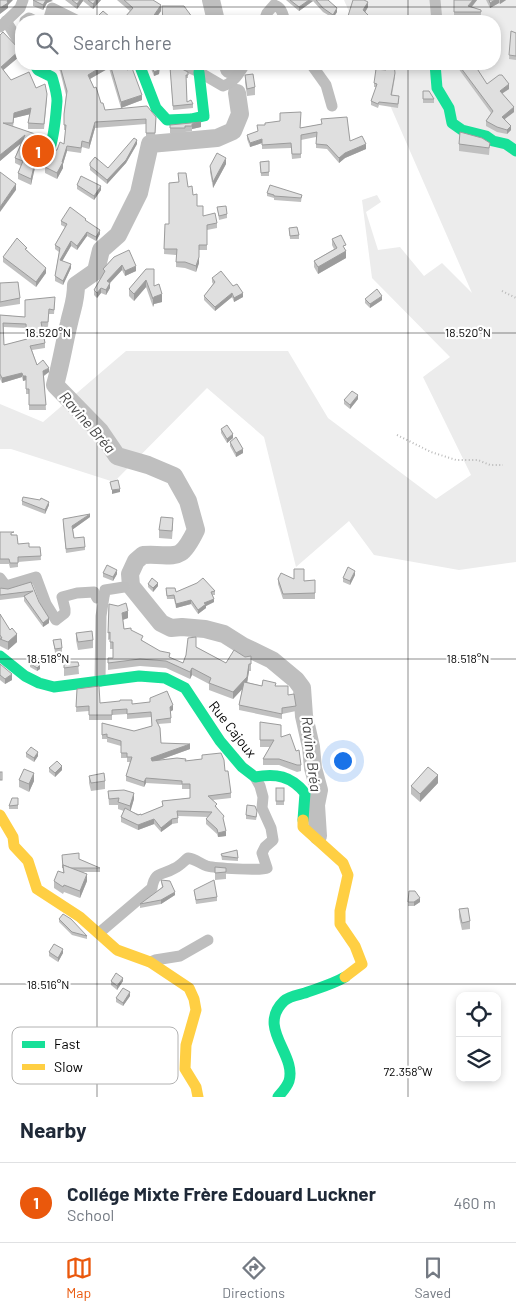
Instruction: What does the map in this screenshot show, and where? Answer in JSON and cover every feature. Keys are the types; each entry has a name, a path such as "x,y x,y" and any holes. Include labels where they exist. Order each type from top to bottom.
{"street":[{"path":"16,15 23,0"},
{"path":"436,0 437,15"},
{"path":"266,15 274,5 282,10 284,15"},
{"path":"50,15 52,8 66,15"},
{"path":"38,70 52,77 57,99 54,134 50,148"},
{"path":"140,70 156,108 167,120 192,119 204,116 199,72"},
{"path":"194,70 222,86 226,86 241,70"},
{"path":"315,70 326,85 332,106"},
{"path":"436,70 437,87 450,107 452,124 462,130 486,136 493,141 506,144 516,151"},
{"path":"0,578 6,586 36,577 46,604 56,620 65,613 66,609 62,597 77,593 94,592 97,598 104,595"},
{"path":"100,681 100,630 105,590 124,587"},
{"name":"Rue Cajoux","path":"0,656 27,678 43,686 54,687 139,676 165,678 185,688 220,741 242,768 256,777 268,774 287,776 298,784 305,793 303,827 343,863 348,875 340,911 340,924 355,946 362,964 352,974 331,984 295,995 283,1001 275,1015 275,1031 291,1076 289,1083 278,1097"},
{"path":"99,933 152,888 153,880 156,876 172,870 188,858 195,858 206,866 213,867 251,870 267,868 262,853 265,847 273,840 262,808 263,797 256,777"},
{"path":"0,815 14,836 14,846 26,855 31,865 37,889 80,917 117,950 150,962 189,988 196,1010 186,1045 185,1068 196,1087 198,1097"},
{"path":"150,962 180,956 208,940"}],"path":[{"path":"502,291 516,298"},
{"path":"397,435 445,457 456,460 478,460 490,465 503,465"}],"shaded area":[{"path":"344,0 516,0 516,562 459,570 374,555 349,521 296,567 264,437 207,388 114,482 11,449 0,449 0,404 43,422 126,351 288,351 328,418 436,499 471,475 423,377 450,357 372,278 362,200 377,195 381,202 366,212 378,250 400,247 424,276 442,263 472,293 375,70 501,70 501,15 350,15"}],"building":[{"path":"0,0 8,0 8,3 0,8"},
{"path":"33,0 46,0 43,5"},
{"path":"72,0 80,0 77,4"},
{"path":"88,0 96,0 93,4"},
{"path":"124,0 153,0 161,5 154,15 127,15 133,8"},
{"path":"290,0 309,0 299,7"},
{"path":"316,0 328,0 337,8 333,15 323,8"},
{"path":"353,0 368,2 363,10 368,15 348,15"},
{"path":"454,0 473,0 468,6 481,10 481,12 454,12"},
{"path":"162,6 184,6 191,15 163,15"},
{"path":"103,11 108,15 99,15"},
{"path":"511,31 516,33 516,56 509,55"},
{"path":"3,32 15,45 15,54 1,67 11,80 29,72 36,88 45,84 47,94 44,124 28,123 31,108 14,113 13,123 3,123 41,136 31,179 18,173 23,161 15,158 25,135 0,155 0,35"},
{"path":"61,70 96,70 88,75 94,88 96,87 105,110 147,106 156,117 155,133 146,133 146,119 95,122 89,143 82,141 81,148 67,146 63,162 57,173 45,167 50,152 57,150 60,142 64,144 66,125 64,125 64,114 67,91"},
{"path":"112,70 133,70 142,95 121,102"},
{"path":"170,70 184,70 188,72 188,75 186,75 187,102 191,100 193,104 173,106"},
{"path":"376,70 395,70 391,95 399,96 398,104 379,102 378,104 371,101 377,84 374,83"},
{"path":"462,70 478,70 487,84 499,75 502,75 509,84 500,91 514,107 502,117 511,126 507,130 486,121 493,111"},
{"path":"253,74 255,87 247,89 245,75"},
{"path":"423,91 429,91 434,99 423,99"},
{"path":"301,112 300,128 322,124 321,119 347,117 350,141 362,136 366,144 345,153 339,158 327,145 316,144 317,132 301,135 301,154 292,154 291,143 262,145 262,139 250,143 247,135 258,131 257,125 280,121 280,113"},
{"path":"201,122 192,124 192,126 185,126 185,128 170,128 170,125"},
{"path":"460,132 482,138 490,143 489,148 459,144"},
{"path":"134,138 137,140 126,160 107,180 90,166 95,157 108,168"},
{"path":"217,153 226,158 213,182 210,166"},
{"path":"269,161 269,172 261,173 260,162"},
{"path":"0,172 16,184 0,207"},
{"path":"178,173 186,173 188,187 192,186 193,195 197,194 197,206 203,206 203,216 215,213 217,223 207,225 207,245 199,245 199,257 196,266 185,262 176,262 177,249 164,249 165,224 169,224 169,183 179,182"},
{"path":"81,176 101,186 94,196 77,185"},
{"path":"270,185 302,195 301,198 274,196 267,193"},
{"path":"226,206 227,214 219,216 217,207"},
{"path":"70,207 100,230 96,237 87,232 77,246 71,241 60,260 71,264 63,281 55,276 60,248 55,245 67,224 61,221"},
{"path":"297,227 299,235 290,236 289,228"},
{"path":"341,235 346,245 343,246 346,251 318,267 314,261 337,248 332,239"},
{"path":"17,238 27,248 25,249 46,268 36,282 3,257"},
{"path":"129,250 136,266 125,271 122,265 107,281 110,283 106,290 101,288 97,293 94,290 105,271 103,269 114,257"},
{"path":"146,269 154,269 154,286 159,284 162,294 153,299 146,280 134,294 129,289"},
{"path":"221,271 233,286 237,284 243,293 234,298 232,293 215,307 204,296 215,282 212,278"},
{"path":"18,282 20,298 0,302 0,283"},
{"path":"377,289 382,296 370,304 365,299"},
{"path":"55,297 54,310 49,309 48,322 41,322 45,343 30,346 37,365 43,360 49,368 43,371 46,405 29,405 29,389 26,389 26,376 23,376 22,373 2,378 0,374 0,315 25,317 25,300","holes":["3,323 26,324 27,339 4,345"]},
{"path":"352,391 358,395 350,405 344,400"},
{"path":"227,425 233,434 227,439 221,429"},
{"path":"236,437 243,449 236,453 230,442"},
{"path":"118,480 120,489 112,490 110,482"},
{"path":"23,497 40,500 41,498 49,502 45,510 22,501"},
{"path":"90,514 72,526 74,538 84,537 85,547 66,549 63,519"},
{"path":"161,517 173,518 172,531 159,530"},
{"path":"0,532 14,532 11,535 17,535 18,544 29,543 29,547 40,547 41,556 18,557 18,563 10,563 9,559 0,559"},
{"path":"107,565 117,570 113,577 103,573"},
{"path":"348,567 355,571 350,581 343,578"},
{"path":"294,569 304,569 304,581 315,580 315,593 283,594 278,579 281,573 294,579"},
{"path":"152,578 158,583 153,588 148,584"},
{"path":"203,578 215,591 211,592 214,599 204,603 206,604 198,610 191,600 176,604 174,595 167,596 166,588 175,588 176,592 197,583"},
{"path":"31,582 39,602 49,618 43,623 24,596 33,591 0,595 0,588 8,589"},
{"path":"126,603 128,611 122,613 124,629 131,628 131,630 143,636 141,640 160,651 170,653 169,657 183,663 188,638 196,637 196,647 226,663 234,650 245,657 251,656 247,677 233,692 209,683 211,678 192,668 190,672 166,661 140,659 108,663 108,658 113,658 113,642 110,642 110,632 108,633 109,604 118,606"},
{"path":"0,614 10,630 12,628 17,634 8,642 0,639 2,638 0,635"},
{"path":"92,631 93,640 78,642 76,633"},
{"path":"61,639 62,648 55,649 53,640"},
{"path":"36,659 40,665 37,668 30,663"},
{"path":"64,662 78,662 79,666 64,668"},
{"path":"0,664 12,674 5,679 0,675"},
{"path":"263,680 276,683 275,686 288,686 288,695 294,694 296,706 282,708 282,714 239,705 244,682 262,686"},
{"path":"99,686 100,703 120,700 132,700 132,704 150,702 150,698 167,691 173,705 170,707 171,718 156,720 160,728 161,743 190,744 151,758 152,761 177,758 186,759 185,761 202,759 202,755 221,753 225,771 228,771 231,793 208,796 217,804 215,806 224,816 226,831 218,833 217,829 206,819 212,812 177,811 178,818 172,819 161,828 154,819 138,825 121,817 125,808 141,815 163,806 162,801 190,798 190,784 182,784 182,781 146,778 144,782 126,776 132,757 127,757 127,753 121,753 121,741 107,737 107,734 102,735 102,723 134,731 152,726 151,712 127,714 127,709 112,710 112,715 89,715 89,706 76,707 77,689"},
{"path":"260,722 281,725 281,737 290,734 296,751 299,750 301,765 279,759 263,759 274,740 260,740"},
{"path":"31,747 38,752 34,758 26,753"},
{"path":"57,761 62,766 55,773 49,768"},
{"path":"428,767 438,775 420,794 411,786"},
{"path":"24,769 34,773 29,784 19,780"},
{"path":"0,772 2,772 2,780 0,780"},
{"path":"104,773 105,781 91,783 89,776"},
{"path":"276,788 284,788 284,801 276,801"},
{"path":"124,790 134,793 130,806 118,802 119,798 109,799 108,791"},
{"path":"12,798 18,798 18,805 9,806"},
{"path":"247,805 255,806 257,811 256,817 246,815"},
{"path":"237,850 238,858 222,856 221,854"},
{"path":"79,853 79,859 100,868 71,868 63,865 63,868 62,855"},
{"path":"63,865 87,874 80,891 64,885 63,887 54,881 58,871 64,873"},
{"path":"215,867 226,868 226,872 215,873"},
{"path":"161,880 170,881 175,892 161,900 140,904 163,887"},
{"path":"214,880 217,897 196,900 194,890"},
{"path":"409,891 415,891 420,898 414,902 408,902"},
{"path":"468,908 470,921 462,923 459,909"},
{"path":"63,914 71,919 87,936 72,932 59,919"},
{"path":"54,944 63,949 58,958 49,952"},
{"path":"116,973 123,978 117,986 111,981"},
{"path":"123,988 130,992 123,1003 116,998"}],"waterway":[{"name":"Ravine Bréa","path":"211,0 215,15"},
{"name":"Ravine Bréa","path":"237,93 240,114 233,131 217,138 150,144 139,193 118,235 101,250 96,271 76,285 75,300 55,385 100,431 117,456 148,465 174,476 188,501 196,530 185,548 176,555 143,555 136,561 130,574 131,586 161,623 171,628 205,629 224,634 243,646 272,660 296,680 302,688 304,716 311,747 313,768 319,790 316,805 318,836"}],"traffic: fast":[{"path":"38,70 52,77 56,92 57,101 50,148"},
{"path":"141,70 156,108 167,120 191,119 204,116 199,72"},
{"path":"436,70 437,88 449,108 452,123 462,130 486,136 493,141 506,144 516,151"},
{"path":"0,656 25,676 39,683 54,687 139,676 165,678 185,688 220,741 242,767 255,777 270,775 283,777 300,787 305,793 303,820"},
{"path":"278,1097 289,1081 290,1071 288,1061 275,1031 274,1021 277,1011 288,998 326,986 345,977"}],"traffic: slow":[{"path":"0,815 13,837 14,846 28,861 37,889 80,917 117,950 150,962 189,988 196,1010 186,1045 185,1069 196,1087 198,1097"},
{"path":"303,820 303,827 343,863 348,875 340,911 340,924 355,946 362,964 345,977"}],"place":[{"name":"Collége Mixte Frère Edouard Luckner","path":"38,151"}]}
